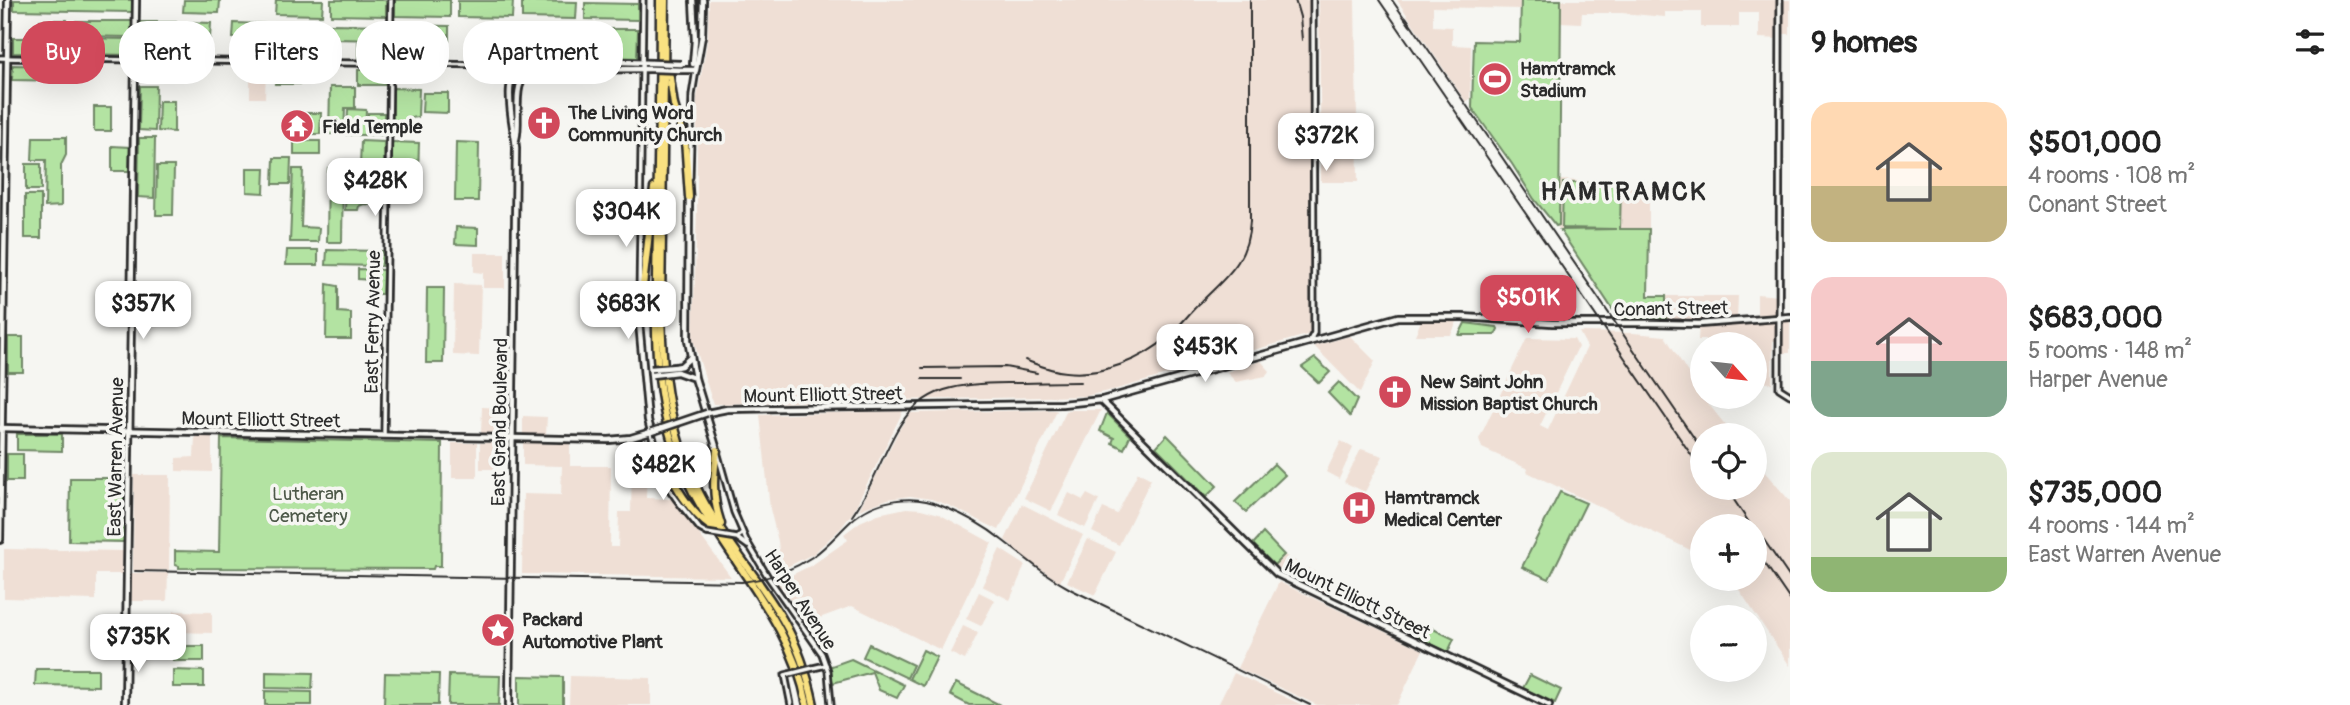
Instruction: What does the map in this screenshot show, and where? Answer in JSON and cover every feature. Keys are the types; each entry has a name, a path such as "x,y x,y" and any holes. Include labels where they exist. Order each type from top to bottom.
{"highway":[{"path":"661,0 655,333 659,383 663,409 683,473 711,531"},
{"path":"661,0 665,54 661,309 665,385 677,439 698,492 783,619 799,655 814,705"},
{"path":"665,54 674,104 685,140 690,197"},
{"path":"639,322 659,138"},
{"path":"655,446 666,472 679,491 756,587 782,630 792,653 807,705"},
{"path":"717,450 712,487 715,507 725,536"}],"main road":[{"path":"0,540 8,0"},
{"name":"East Warren Avenue","path":"136,0 136,21"},
{"path":"693,0 695,66"},
{"path":"695,66 702,36 703,0"},
{"path":"623,65 695,66"},
{"path":"623,68 642,66"},
{"name":"East Warren Avenue","path":"125,705 135,84"},
{"name":"East Grand Boulevard","path":"509,705 515,140 512,84"},
{"path":"511,88 515,85 520,89 521,84"},
{"name":"East Grand Boulevard","path":"515,140 520,89"},
{"name":"Harper Avenue","path":"690,197 688,340 695,378 717,450"},
{"name":"Conant Street","path":"1102,400 1401,316 1463,317 1538,323 1649,324 1699,324 1790,317"},
{"path":"639,322 645,399 655,446"},
{"path":"677,370 691,357"},
{"path":"642,359 651,372"},
{"path":"643,380 651,372 677,370 695,378"},
{"name":"Mount Elliott Street","path":"1,428 609,440 631,438 727,409 1062,404 1102,400 1277,575 1549,705"}],"street":[{"name":"East Ferry Avenue","path":"391,0 391,21"},
{"path":"639,322 643,0"},
{"path":"1310,341 1314,333 1313,0"},
{"path":"1780,0 1778,317 1780,390 1790,395"},
{"path":"0,58 119,60"},
{"path":"215,61 356,63"},
{"name":"Harper Avenue","path":"690,197 695,66"},
{"name":"East Ferry Avenue","path":"384,435 390,84"},
{"name":"Harper Avenue","path":"717,450 742,532 820,650 826,665 831,705"},
{"name":"Harper Avenue","path":"711,531 737,538 752,550"},
{"path":"737,538 742,532"},
{"path":"791,705 787,675 826,665"}],"shaded area":[{"path":"709,0 1309,0 1310,334 1086,396 713,404 693,339 697,98 708,37"},
{"path":"1319,0 1355,0 1358,182 1321,182"},
{"path":"1397,0 1521,0 1521,9 1433,7 1433,26 1452,27 1452,45 1471,46 1470,99 1466,102"},
{"path":"1561,0 1790,0 1790,34 1780,34 1780,39 1759,38 1759,13 1739,13 1739,27 1701,27 1701,12 1665,12 1665,17 1582,13 1581,23 1560,22"},
{"path":"250,84 266,84 265,98 250,98"},
{"path":"1559,180 1625,183 1625,187 1649,187 1649,229 1560,230 1557,226"},
{"path":"474,253 505,253 505,288 483,288 483,273 474,272"},
{"path":"454,284 481,285 479,356 453,355"},
{"path":"1757,294 1779,296 1778,317 1790,317 1790,353 1778,353 1778,341 1773,341 1772,383 1768,383 1768,332 1698,332 1699,324 1666,324 1666,296 1738,296 1737,320 1757,319"},
{"path":"1421,321 1457,322 1451,335 1415,335"},
{"path":"1579,332 1665,336 1690,376 1690,410 1713,410 1724,423 1690,423 1690,500 1767,500 1767,475 1790,501 1790,666 1767,632 1767,605 1749,605 1740,591 1767,591 1767,514 1690,514 1690,550 1482,448 1479,439 1527,338 1574,339 1578,347 1540,426 1548,430 1587,347"},
{"path":"1350,336 1375,361 1360,393 1314,346"},
{"path":"1261,361 1270,371 1266,376 1236,382 1226,372"},
{"path":"482,407 504,408 503,433 481,433"},
{"path":"1067,410 1101,410 1051,511 1024,498"},
{"path":"903,411 853,512 841,528 813,554 781,570 778,541 770,509 760,415"},
{"path":"1057,411 999,530 948,505 910,496 888,499 859,510 910,413"},
{"path":"523,416 547,417 546,434 523,434"},
{"path":"195,437 212,437 212,472 176,471 176,458 194,457"},
{"path":"1341,441 1353,448 1339,479 1326,472"},
{"path":"452,443 477,443 477,478 452,478"},
{"path":"480,443 503,443 502,469 480,469"},
{"path":"523,443 570,444 570,466 611,466 610,547 618,547 619,512 631,512 632,467 647,467 646,498 673,499 731,577 522,574 523,494 561,495 562,466 523,465"},
{"path":"628,446 646,446 645,464 627,463"},
{"path":"1361,449 1383,456 1365,492 1344,482"},
{"path":"1138,472 1151,479 1119,545 1092,532 1103,508 1117,514"},
{"path":"134,475 170,475 169,570 133,570"},
{"path":"1069,493 1083,500 1087,494 1099,500 1085,528 1058,515"},
{"path":"1022,504 1083,535 1060,582 1005,540"},
{"path":"906,508 939,514 992,543 941,650 852,606 806,623 777,582 812,565 848,540 844,534 860,522 878,514"},
{"path":"1088,539 1116,552 1095,595 1067,582"},
{"path":"4,549 123,551 122,574 96,574 96,600 4,598"},
{"path":"1000,549 1025,565 1010,600 982,586"},
{"path":"1284,555 1299,563 1292,578 1274,565"},
{"path":"1305,567 1332,580 1325,594 1298,582"},
{"path":"132,573 168,573 167,601 131,601"},
{"path":"1279,582 1423,650 1397,705 1317,705 1237,668"},
{"path":"979,592 995,600 981,626 966,619"},
{"path":"174,611 212,612 212,633 174,632"},
{"path":"963,626 978,633 965,660 950,653"},
{"path":"1234,673 1302,705 1218,705"},
{"path":"570,676 651,678 651,705 569,705"}],"green space":[{"path":"14,0 132,0 132,12 14,10"},
{"path":"184,0 220,0 219,13 183,12"},
{"path":"276,0 323,0 322,15 275,14"},
{"path":"331,0 386,0 386,16 331,15"},
{"path":"395,0 450,0 450,17 395,16"},
{"path":"1521,0 1561,0 1559,225 1556,226 1534,199 1472,108 1474,41 1520,42"},
{"path":"458,1 513,1 512,18 458,17"},
{"path":"522,1 577,2 576,19 522,18"},
{"path":"585,3 638,4 638,20 585,19"},
{"path":"105,21 119,21 119,37 105,37"},
{"path":"342,24 356,24 356,39 342,39"},
{"path":"623,29 638,29 637,58 623,58"},
{"path":"13,38 21,38 21,53 13,53"},
{"path":"105,39 119,39 119,55 105,55"},
{"path":"13,65 21,65 21,80 12,80"},
{"path":"140,86 156,86 155,131 139,130"},
{"path":"330,87 355,87 355,108 345,108 344,134 329,134"},
{"path":"393,88 419,89 418,117 409,118 408,135 392,135"},
{"path":"423,93 448,93 448,113 422,112"},
{"path":"159,101 174,101 174,132 158,131"},
{"path":"94,107 111,107 111,131 94,131"},
{"path":"348,109 366,110 365,135 347,135"},
{"path":"304,113 321,113 320,134 304,134"},
{"path":"368,113 384,113 384,135 368,135"},
{"path":"33,137 66,137 66,155 61,165 61,206 45,207 46,160 32,160"},
{"path":"139,138 155,138 154,198 138,197"},
{"path":"294,141 320,141 320,155 294,155"},
{"path":"361,141 384,142 384,167 360,166"},
{"path":"392,142 419,143 418,174 392,174"},
{"path":"456,142 479,143 478,201 455,201"},
{"path":"112,146 130,147 129,171 112,171"},
{"path":"274,158 291,158 290,184 273,184"},
{"path":"26,164 41,164 41,190 26,190"},
{"path":"157,166 174,166 173,215 156,215"},
{"path":"247,168 265,168 264,193 247,192"},
{"path":"328,168 343,169 342,242 327,242"},
{"path":"347,168 384,169 383,205 364,204 359,206 358,210 345,210"},
{"path":"293,169 303,169 301,227 319,228 318,242 290,242"},
{"path":"1563,183 1621,183 1620,229 1649,229 1648,296 1666,296 1666,324 1625,322 1613,310 1560,230 1616,229 1562,228"},
{"path":"25,195 41,195 41,238 25,238"},
{"path":"456,227 478,228 478,245 455,244"},
{"path":"287,250 318,250 318,265 286,265"},
{"path":"327,250 382,251 382,266 326,265"},
{"path":"358,269 383,270 382,294 371,294 371,280 358,279"},
{"path":"327,284 338,286 338,312 351,313 351,339 326,339"},
{"path":"427,288 444,288 443,363 426,363"},
{"path":"1465,323 1498,329 1495,335 1459,335"},
{"path":"8,337 23,337 23,372 8,372"},
{"path":"1315,358 1330,372 1319,383 1302,367"},
{"path":"1339,382 1357,400 1350,416 1328,393"},
{"path":"1107,413 1130,436 1124,449 1112,443 1114,438 1100,431"},
{"path":"17,434 62,434 62,451 17,450"},
{"path":"1167,435 1217,486 1206,497 1156,447"},
{"name":"Lutheran Cemetery","path":"221,438 442,443 441,566 434,566 433,569 179,568 175,565 175,551 219,552"},
{"path":"7,454 23,454 23,481 7,481"},
{"path":"1274,464 1285,475 1246,512 1235,502"},
{"path":"70,478 125,478 124,542 69,541"},
{"path":"1560,492 1586,503 1549,579 1522,567"},
{"path":"1263,533 1284,555 1274,565 1253,544"},
{"path":"1425,625 1454,639 1448,652 1418,638"},
{"path":"869,644 913,665 907,678 863,657"},
{"path":"173,646 204,646 204,661 173,661"},
{"path":"923,650 937,657 923,686 909,679"},
{"path":"851,659 904,685 897,698 879,690 872,672 833,683 829,667"},
{"path":"36,669 98,669 98,686 35,685"},
{"path":"173,670 204,671 204,687 173,687"},
{"path":"266,672 313,673 312,689 266,688"},
{"path":"385,673 439,674 438,705 384,705"},
{"path":"449,675 500,676 499,705 448,705"},
{"path":"1530,675 1561,690 1555,703 1523,688"},
{"path":"519,676 563,677 563,705 519,705"},
{"path":"956,683 1000,705 969,705 950,695"},
{"path":"265,691 312,692 312,705 265,705"}],"railway":[{"path":"1025,360 1045,368 1080,373 1107,369 1134,359 1169,336 1228,275 1241,257 1250,221 1250,0"},
{"path":"1295,0 1302,40"},
{"path":"1379,0 1690,453"},
{"path":"1392,0 1410,26"},
{"path":"1406,17 1690,432"},
{"path":"922,368 1005,367 1037,373"},
{"path":"922,379 960,379"},
{"path":"852,516 865,496 897,430 907,415 932,395 976,384 1080,382"},
{"path":"135,571 742,582 778,574 804,562 823,549 851,521 871,508 895,500 919,500 942,506 981,525 1044,573 1072,590 1310,705"},
{"path":"1734,500 1743,514"},
{"path":"1767,544 1790,578"},
{"path":"1767,566 1790,600"}],"place":[{"name":"Hamtramck Stadium","path":"1495,79"},
{"name":"The Living Word Community Church","path":"544,123"},
{"name":"Field Temple","path":"297,126"},
{"name":"New Saint John Mission Baptist Church","path":"1395,392"},
{"name":"Hamtramck Medical Center","path":"1359,508"},
{"name":"Packard Automotive Plant","path":"498,630"}],"district":[{"name":"HAMTRAMCK","path":"1624,191"}]}
